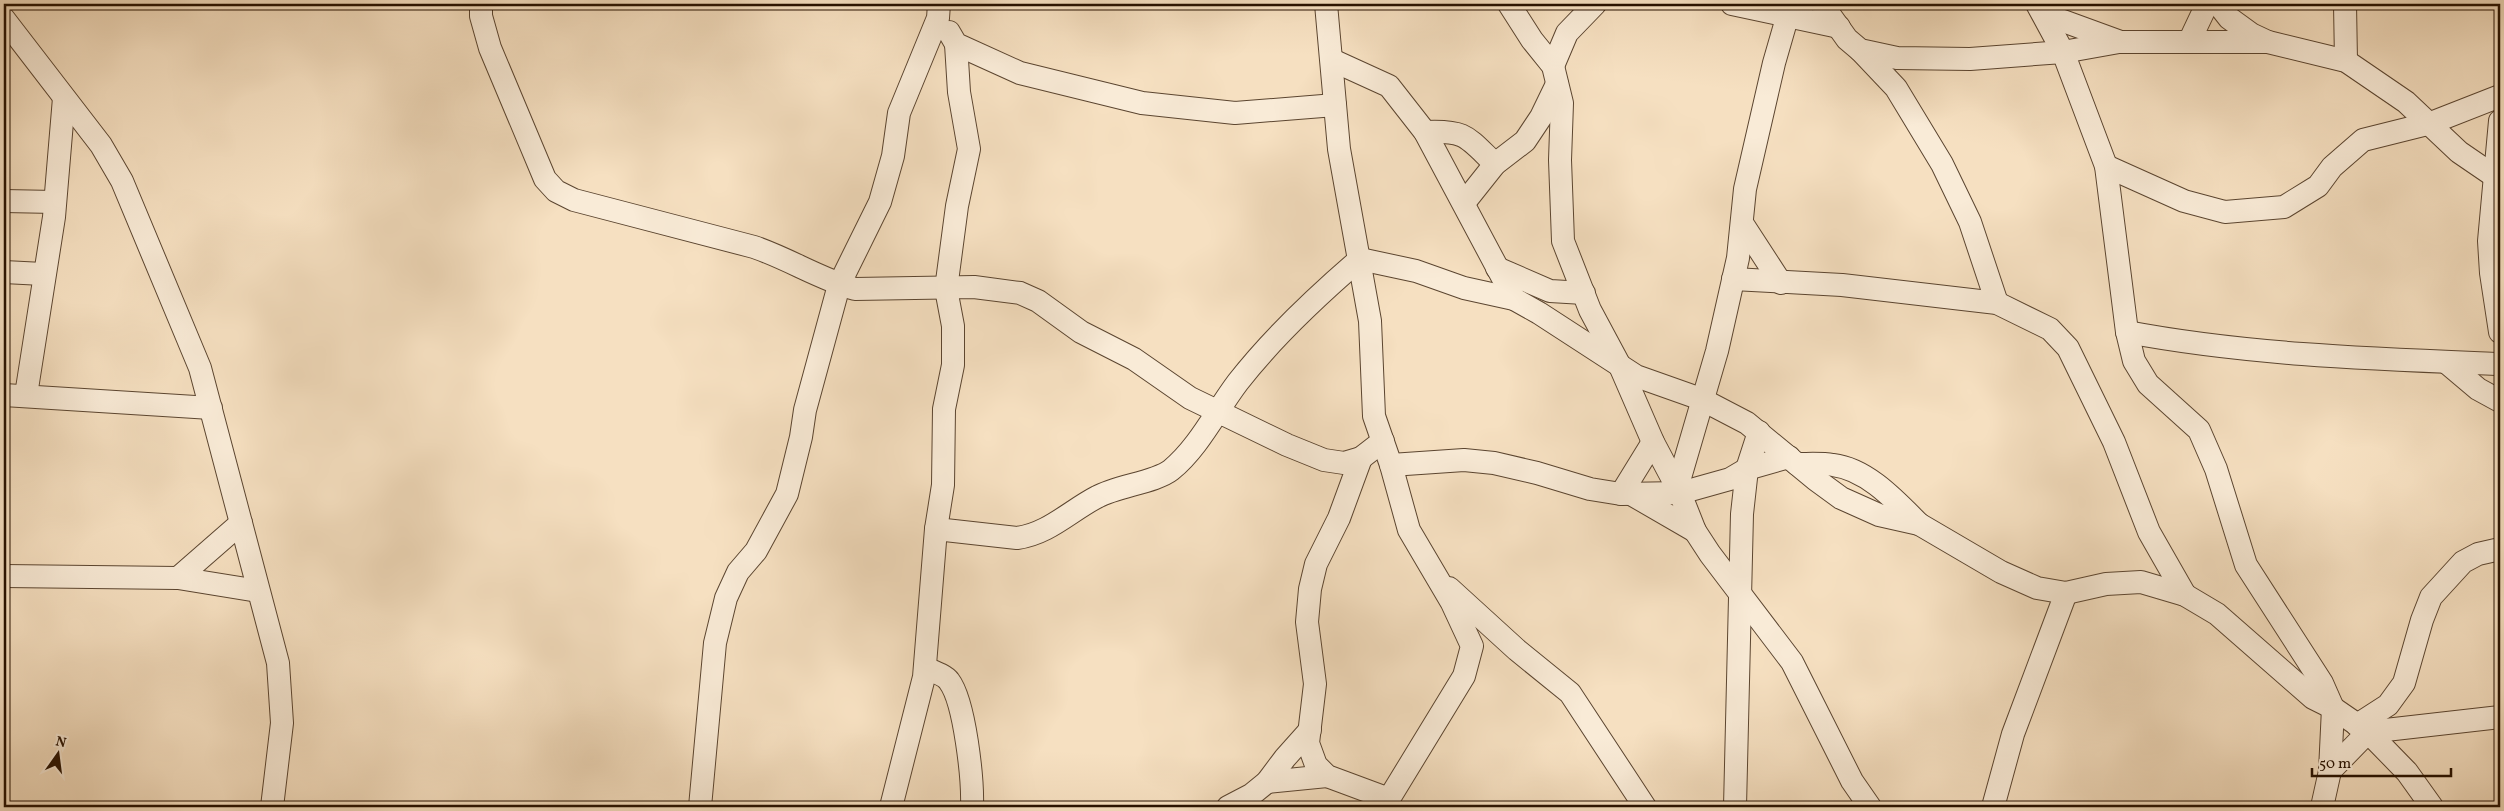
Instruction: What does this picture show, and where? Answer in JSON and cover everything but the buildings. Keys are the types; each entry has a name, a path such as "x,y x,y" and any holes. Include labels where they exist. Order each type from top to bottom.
{"street":[{"path":"481,4 481,16 490,48 546,179 556,191 574,200 777,255 839,285 855,289 946,289 974,287 1020,293 1038,301 1081,332 1134,359 1190,398 1218,410 1287,446 1324,460 1344,463 1361,458 1383,441"},
{"path":"891,807 901,762 921,696 925,668 936,529 943,485 944,408 953,365 953,326 946,289 957,206 969,149 959,92 939,4"},
{"path":"1326,4 1339,149 1370,321 1374,416 1392,465 1409,530 1452,603 1472,646 1464,676 1387,803 1327,776 1316,765 1308,743 1315,684 1307,622 1310,589 1316,564 1339,518 1361,458"},
{"path":"1509,4 1555,75 1562,103 1563,241 1587,301 1620,366 1695,531 1710,554 1739,589 1792,662 1852,781 1870,805"},
{"path":"1464,203 1496,164 1525,141 1541,117 1568,33 1595,4"},
{"path":"1742,4 1789,10 1838,27"},
{"path":"1822,4 1847,39 1896,88 1942,164 1970,222 1997,303"},
{"path":"2190,40 2207,4"},
{"path":"2218,4 2229,18 2250,34 2268,42 2346,61 2377,80 2431,123 2459,152 2497,177"},
{"path":"2345,4 2346,61"},
{"path":"2041,9 2119,42"},
{"path":"2041,9 2064,52 2106,166 2127,332 2134,361 2148,384 2199,430 2216,468 2246,566 2322,682 2333,708 2330,771 2322,807"},
{"path":"1678,490 1701,399 1717,351 1733,279 1742,223 1745,189 1774,63 1789,10"},
{"path":"4,19 101,145 122,181 200,368 278,663 282,723 272,807"},
{"path":"700,807 715,643 726,598 738,572 756,551 786,494 801,436 805,410 839,285 880,202 893,156 899,113 946,38"},
{"path":"946,38 1020,72 1142,103 1235,113 1335,105"},
{"path":"1860,50 1898,58 1970,59 2064,52 2119,42 2190,40 2268,42"},
{"path":"1332,60 1389,86 1425,132 1514,300"},
{"path":"2106,166 2184,200 2225,212 2284,207 2318,186 2332,167 2363,140 2431,123 2500,96"},
{"path":"26,395 38,325 43,274 49,252 64,98"},
{"path":"2500,121 2497,177 2489,241 2496,268 2500,332"},
{"path":"1425,132 1458,133 1473,142 1496,164"},
{"path":"1525,141 1561,146"},
{"path":"4,201 55,202"},
{"path":"1742,223 1781,283"},
{"path":"951,254 974,287"},
{"path":"1360,259 1416,271 1464,288 1514,300 1567,331 1636,376 1701,399 1759,432 1793,461 1842,498 1879,515 1919,524"},
{"path":"936,529 1016,538 1029,536 1053,525 1096,497 1170,471 1185,456 1238,382 1320,294 1360,259"},
{"path":"1497,268 1550,291 1587,301"},
{"path":"4,272 43,274"},
{"path":"1733,279 1842,285 1997,303 2050,330 2068,348 2114,442 2150,532 2185,595"},
{"path":"953,326 974,287"},
{"path":"1567,331 1587,301"},
{"path":"2127,332 2219,347 2500,364"},
{"path":"2446,362 2478,389 2500,402"},
{"path":"4,395 211,408"},
{"path":"1734,807 1739,589 1747,469 1759,432"},
{"path":"1626,494 1653,442"},
{"path":"1392,465 1464,460 1494,463 1537,473 1590,489 1626,494 1678,490 1730,479 1747,469 1793,461 1834,465 1860,473 1898,502 1919,524 2000,572 2037,588 2066,592 2106,584 2141,582 2185,595 2217,614 2313,698 2333,708 2362,728 2407,772 2432,807"},
{"path":"1626,494 1695,531"},
{"path":"178,578 241,523"},
{"path":"2330,771 2362,728 2388,705 2404,683 2431,596 2463,562 2478,554 2500,549"},
{"path":"1435,575 1517,650 1570,693 1644,807"},
{"path":"4,576 178,578 258,591"},
{"path":"1994,807 2013,734 2066,592"},
{"path":"925,668 948,679 959,701 973,782 972,807"},
{"path":"2362,728 2500,717"},
{"path":"1228,807 1251,795 1267,782 1310,730"},
{"path":"1267,782 1327,776"}]}
